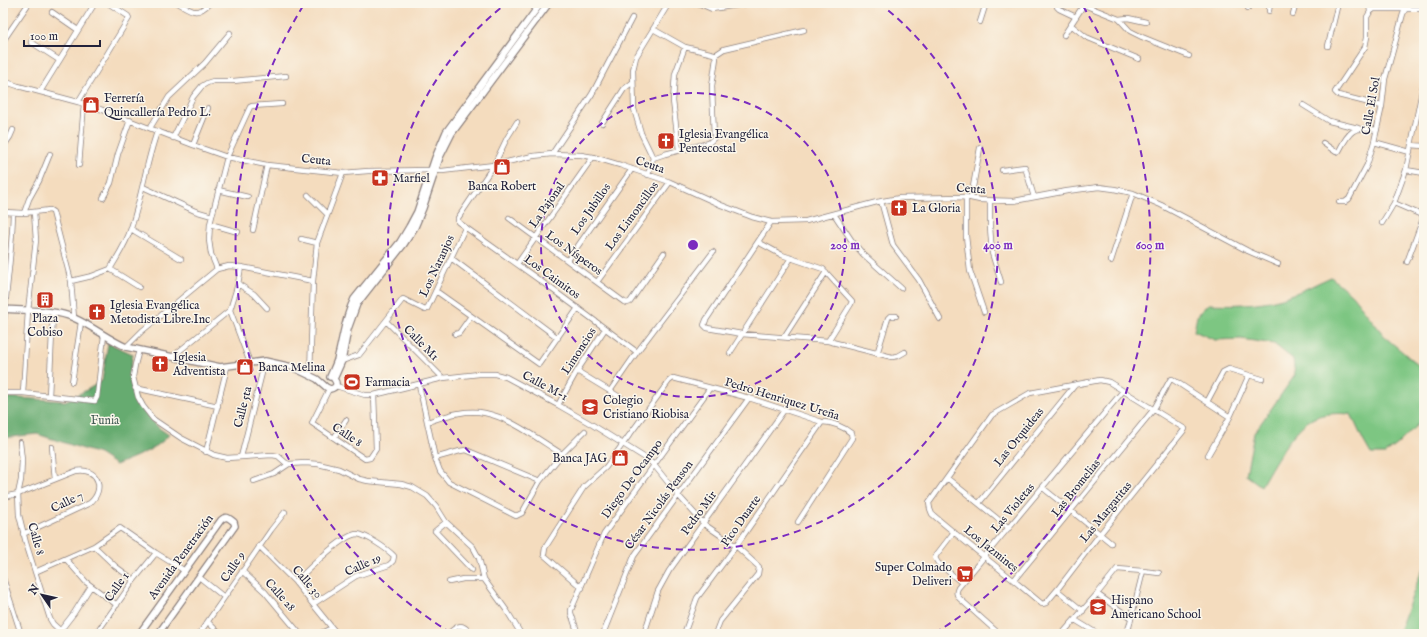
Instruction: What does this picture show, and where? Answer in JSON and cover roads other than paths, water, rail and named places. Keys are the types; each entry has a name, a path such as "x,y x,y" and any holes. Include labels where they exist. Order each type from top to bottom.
{"street":[{"path":"3,41 29,3"},
{"path":"40,92 96,3"},
{"path":"78,102 129,18 108,3"},
{"path":"178,3 191,11 198,12 210,3"},
{"path":"327,388 325,381 331,378 342,361 348,329 357,304 404,244 415,227 424,208 440,146 453,121 541,3"},
{"path":"331,378 337,360 346,318 354,299 400,242 409,227 446,145 460,121 549,3"},
{"path":"648,175 653,158 641,133 634,109 633,70 636,57 668,3"},
{"path":"698,3 712,9 751,3"},
{"path":"980,22 986,3"},
{"path":"1058,3 1057,7 1059,9 1076,17"},
{"path":"1269,10 1270,3"},
{"path":"1293,14 1296,3"},
{"path":"1328,46 1338,3"},
{"path":"1369,3 1370,12"},
{"path":"1064,35 1085,4 1120,19 1130,31 1142,37 1189,56"},
{"path":"1382,106 1338,95 1335,92 1367,42 1367,17 1374,9 1406,6 1424,9"},
{"name":"Calle El Sol","path":"1339,202 1345,202 1349,199 1367,166 1382,106 1385,79 1402,14 1406,6"},
{"path":"52,12 78,30"},
{"path":"552,154 592,94 616,51 632,18"},
{"path":"1120,19 1128,18 1146,22"},
{"path":"1071,25 1086,37 1139,59"},
{"path":"653,29 685,47 715,55"},
{"path":"715,55 724,49 804,30"},
{"path":"150,128 169,97 205,63 230,33"},
{"path":"31,42 59,60"},
{"path":"679,150 673,101 675,74 685,47"},
{"path":"653,158 709,143 714,138 712,86 716,58 715,55"},
{"path":"173,138 193,97 202,86 207,83 213,81 233,81 286,76"},
{"path":"1382,224 1394,203 1406,170 1422,99 1424,81"},
{"name":"Ceuta","path":"4,82 84,104 227,157 267,165 343,173 368,171 442,171 494,165 552,154 568,154 593,157 632,169 670,182 752,217 770,222 806,221 881,201 900,198 966,197 990,201 1014,201 1067,191 1099,188 1133,193 1161,205 1278,264"},
{"path":"602,123 624,89 633,82"},
{"path":"79,165 84,104"},
{"path":"217,269 211,254 209,240 210,224 227,157 250,107 282,104"},
{"path":"1303,105 1329,121 1358,128 1377,130"},
{"path":"193,145 208,108"},
{"path":"104,198 111,183 118,154 130,120"},
{"path":"494,165 507,138 517,122"},
{"path":"1323,143 1336,152 1339,151 1346,138 1351,132 1358,128"},
{"path":"3,148 13,130"},
{"path":"72,280 92,276 110,269 131,229 143,187 147,166 158,132"},
{"path":"1374,142 1410,152"},
{"path":"1411,145 1424,146"},
{"path":"971,198 980,148"},
{"path":"24,213 28,199 39,181 50,154"},
{"name":"La Pajonal","path":"517,264 537,238 593,157"},
{"path":"253,230 267,165"},
{"name":"Los Caimitos","path":"494,165 458,218 458,222 637,352"},
{"path":"1002,170 1025,167 1034,197"},
{"name":"Los Jubillos","path":"568,260 632,169"},
{"path":"1406,170 1424,173"},
{"path":"310,375 313,280 317,243 343,173"},
{"name":"Los Limoncillos","path":"597,282 670,182"},
{"path":"143,187 212,216"},
{"path":"218,190 248,198"},
{"path":"1112,261 1133,193"},
{"path":"308,195 327,214"},
{"path":"966,197 966,236 970,271 984,312"},
{"path":"881,201 892,245 919,280 940,319"},
{"path":"990,201 992,253 1001,282"},
{"path":"1394,203 1424,216 1407,262"},
{"path":"3,212 24,213 50,210 53,212 72,280 74,318"},
{"path":"23,393 28,310 36,240 34,212"},
{"path":"3,336 4,309 12,250 13,213"},
{"path":"834,214 852,241 863,254 901,288"},
{"name":"Los Nísperos","path":"509,218 627,303 630,302 664,253"},
{"path":"770,222 704,325 707,328 742,334 828,341 877,354 895,357 905,352"},
{"path":"210,224 238,232"},
{"name":"Los Naranjos","path":"386,321 403,299 426,310 465,228"},
{"path":"131,229 181,259"},
{"path":"301,239 317,243"},
{"path":"758,242 791,258 823,270 852,301 828,341"},
{"path":"610,391 637,352 712,252"},
{"path":"451,258 558,338"},
{"path":"730,353 791,258"},
{"path":"126,347 142,331 217,269 229,266 242,267 313,280"},
{"path":"172,357 230,310 242,267"},
{"path":"110,269 139,287"},
{"path":"784,337 826,272"},
{"path":"238,284 254,294 267,308"},
{"path":"436,291 537,364 540,363 578,308"},
{"path":"4,309 53,313 74,318 126,347 220,367 265,361 292,367 317,379 327,388 333,389 336,386 336,382 331,378 317,379"},
{"path":"230,310 250,363"},
{"path":"49,396 53,313"},
{"path":"455,334 459,333 471,316"},
{"path":"877,354 888,318 890,316 896,316"},
{"path":"342,361 360,355 386,321"},
{"name":"Calle M1","path":"386,321 443,378"},
{"path":"72,382 81,322"},
{"name":"Limoncios","path":"558,405 577,371 605,329"},
{"path":"3,393 23,393 91,401 96,400 104,336"},
{"path":"139,350 133,377 135,388 143,406 153,419 181,438 206,452 227,458 255,455 278,456 286,464 318,464 339,470 368,482 401,484 412,487 427,496 436,506 446,522 473,547 479,558 484,580 507,611 521,634"},
{"name":"Calle 5ta","path":"241,457 265,361"},
{"path":"206,452 227,367"},
{"path":"1230,416 1207,402 1223,372 1229,369 1262,379"},
{"path":"577,371 623,399"},
{"name":"Calle M-1","path":"336,386 365,395 374,395 443,378 479,374 495,374 506,377 558,405 647,459 654,465 704,524 736,546 759,567 760,570 758,574 720,621 715,634"},
{"path":"1208,455 1230,416 1249,375"},
{"name":"Pedro Henriquez Ureña","path":"622,443 669,381 673,378 750,398 822,422 827,422 846,428 851,433 852,438 798,522"},
{"name":"Las Bromelias","path":"1014,580 1154,409 1170,380 1172,379 1207,402"},
{"path":"1009,528 947,478 992,415 1030,393 1100,380 1109,382 1154,409"},
{"name":"Las Orquideas","path":"979,503 1076,384"},
{"path":"419,385 435,458 440,470 450,482 516,516 522,513 540,481 562,454 585,432"},
{"path":"135,388 218,406"},
{"name":"Calle 8","path":"327,388 312,423 365,459 370,458 376,449 374,395"},
{"name":"Diego De Ocampo","path":"578,634 571,610 582,588 604,534 710,388"},
{"name":"Las Violetas","path":"962,583 1123,391"},
{"name":"César Nicolás Penson","path":"604,634 634,556 750,398"},
{"name":"Las Margaritas","path":"1042,604 1046,603 1057,590 1100,534 1185,431 1184,427 1154,409"},
{"name":"Pedro Mir","path":"644,634 658,591 670,571 784,410"},
{"path":"427,422 449,414 466,412 484,413 500,418 562,454"},
{"path":"334,438 346,420"},
{"name":"Pico Duarte","path":"684,634 697,598 736,546 822,422"},
{"name":"Calle 8","path":"20,442 22,460 21,480 18,494 19,515 23,534 50,619 64,634"},
{"path":"582,588 544,555 545,548 584,487 606,467 622,443"},
{"path":"52,447 54,479"},
{"path":"435,458 466,450 540,481"},
{"path":"254,481 274,474 289,464"},
{"name":"Calle 7","path":"3,497 18,494 54,479 81,470 89,472 97,480 97,492 92,501 87,505 23,534"},
{"name":"Los Jazmines","path":"947,478 929,503 932,514 1042,604"},
{"path":"1042,488 1112,543"},
{"name":"Calle 9","path":"199,634 259,546 285,512"},
{"name":"Avenida Penetración","path":"140,634 221,520 228,517 234,522 235,526 158,634"},
{"path":"446,522 435,531 472,570"},
{"path":"35,572 94,546 120,528 185,571"},
{"path":"954,532 935,558 938,563 962,583 956,592 957,595 998,634"},
{"name":"Calle 19","path":"295,582 342,540 356,534 366,537 389,551 394,556 393,561 389,565 356,576 313,604"},
{"path":"94,546 134,580"},
{"name":"Calle 30","path":"259,546 295,582 337,634"},
{"name":"Calle 1","path":"96,634 134,580 156,553"},
{"path":"66,559 91,586 117,604"},
{"path":"1062,634 1117,569 1159,573"},
{"name":"Calle 28","path":"242,571 265,592 300,634"},
{"path":"1124,634 1129,627 1143,571"},
{"path":"199,577 224,598"},
{"path":"3,578 21,634"},
{"path":"449,582 463,579 484,580"},
{"path":"60,631 74,613 91,586"},
{"path":"1057,590 1082,611"},
{"path":"1097,594 1131,618"},
{"path":"1075,620 1098,634"},
{"path":"208,622 220,634"},
{"path":"448,634 455,627 459,626 463,626 471,634"},
{"path":"319,634 332,628"}],"place":[{"name":"Ferrería Quincallería Pedro L.","path":"91,105"},
{"name":"Iglesia Evangélica Pentecostal","path":"666,141"},
{"name":"Banca Robert","path":"502,167"},
{"name":"Marfiel","path":"380,178"},
{"name":"La Gloria","path":"899,208"},
{"name":"Plaza Cobiso","path":"45,300"},
{"name":"Iglesia Evangélica Metodista Libre.Inc","path":"97,312"},
{"name":"Iglesia Adventista","path":"160,364"},
{"name":"Banca Melina","path":"245,367"},
{"name":"Farmacia","path":"352,382"},
{"name":"Colegio Cristiano Riobisa","path":"590,407"},
{"name":"Banca JAG","path":"620,458"},
{"name":"Super Colmado Deliveri","path":"965,574"},
{"name":"Hispano Americano School","path":"1098,607"}],"park label":[{"name":"Funia","path":"105,420"}]}
